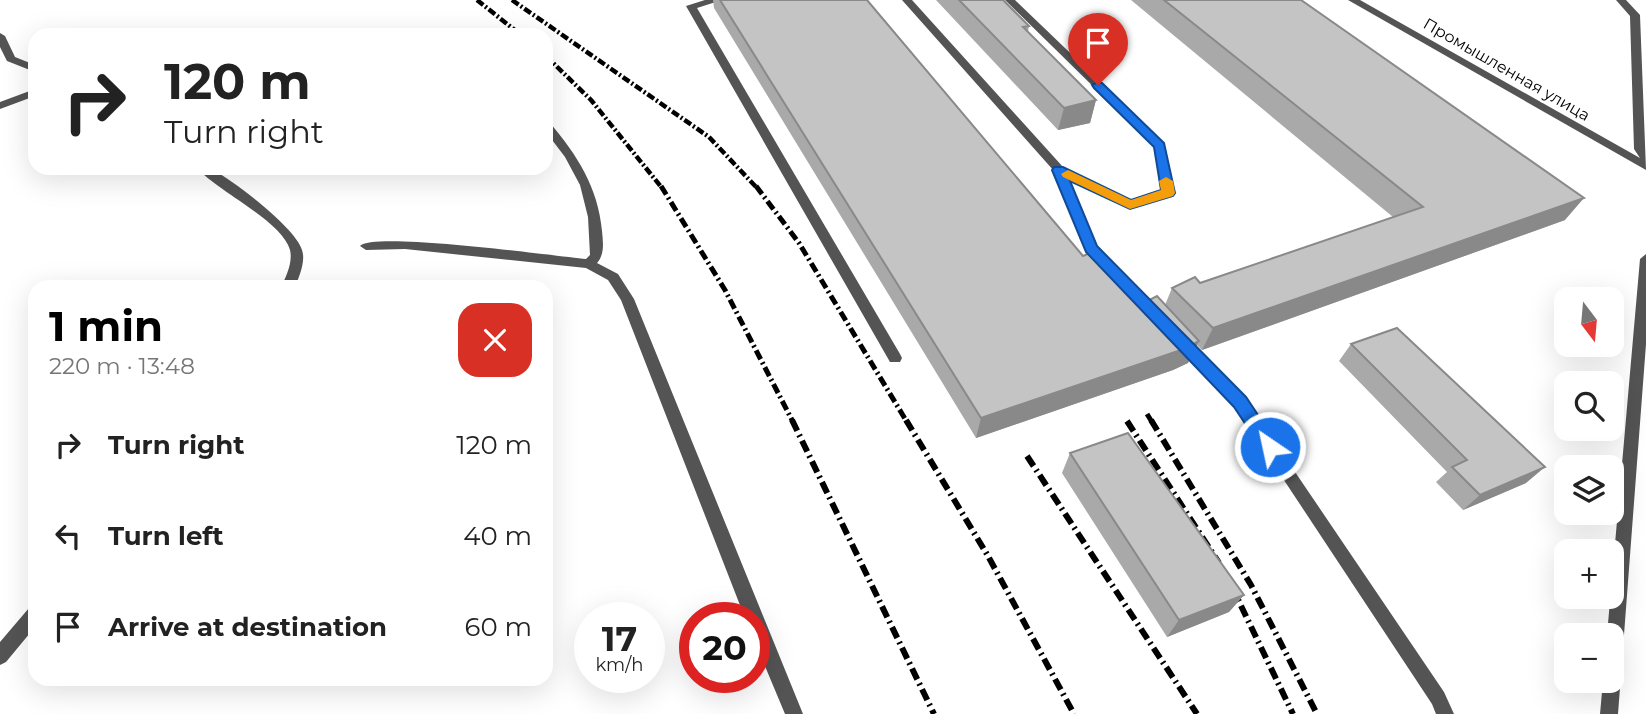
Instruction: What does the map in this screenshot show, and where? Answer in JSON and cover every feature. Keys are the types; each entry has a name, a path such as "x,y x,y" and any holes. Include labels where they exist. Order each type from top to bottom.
{"street":[{"path":"717,0 691,6 895,358"},
{"path":"907,0 1059,170 1091,248 1240,402 1438,698 1445,714"},
{"path":"1010,0 1160,146 1168,193 1130,205 1059,170"},
{"name":"Промышленная улица","path":"1353,0 1646,166"},
{"path":"1621,0 1635,15 1640,149 1646,158"},
{"path":"0,36 11,59 28,66"},
{"path":"0,106 28,95"},
{"path":"553,133 576,161 588,188 597,229 596,256 589,264"},
{"path":"212,175 286,231 296,250 292,280"},
{"path":"366,246 405,245 589,264 613,277 627,299 748,602"},
{"path":"1609,714 1646,259"},
{"path":"0,656 28,622"},
{"path":"770,656 794,714"}],"building":[{"path":"720,0 867,0 1083,256 1097,250 1142,304 1157,296 1199,341 1184,349 981,418"},
{"path":"959,0 1003,0 1029,26 1023,27 1096,100 1064,108"},
{"path":"1164,0 1301,0 1584,198 1213,328 1172,288 1195,277 1200,283 1423,207"},
{"path":"1397,328 1545,467 1480,495 1452,467 1467,460 1351,344"},
{"path":"1128,433 1244,595 1179,620 1070,453"}],"railway":[{"path":"477,0 512,28"},
{"path":"512,0 552,28"},
{"path":"553,29 709,137 757,188"},
{"path":"553,63 591,100 662,188"},
{"path":"661,186 725,290 792,421"},
{"path":"756,186 799,243 907,422"},
{"path":"1147,414 1152,422"},
{"path":"906,420 988,556 1074,714"},
{"path":"1151,420 1251,585 1317,714"},
{"path":"792,421 934,714"},
{"path":"1127,421 1219,563"},
{"path":"1027,456 1197,714"},
{"path":"1231,585 1293,714"}],"slow traffic":[{"path":"1068,174 1130,205 1168,193 1166,181"}],"route":[{"path":"1098,85 1160,146 1168,193 1130,205 1059,170 1091,248 1240,402 1270,447"}]}
